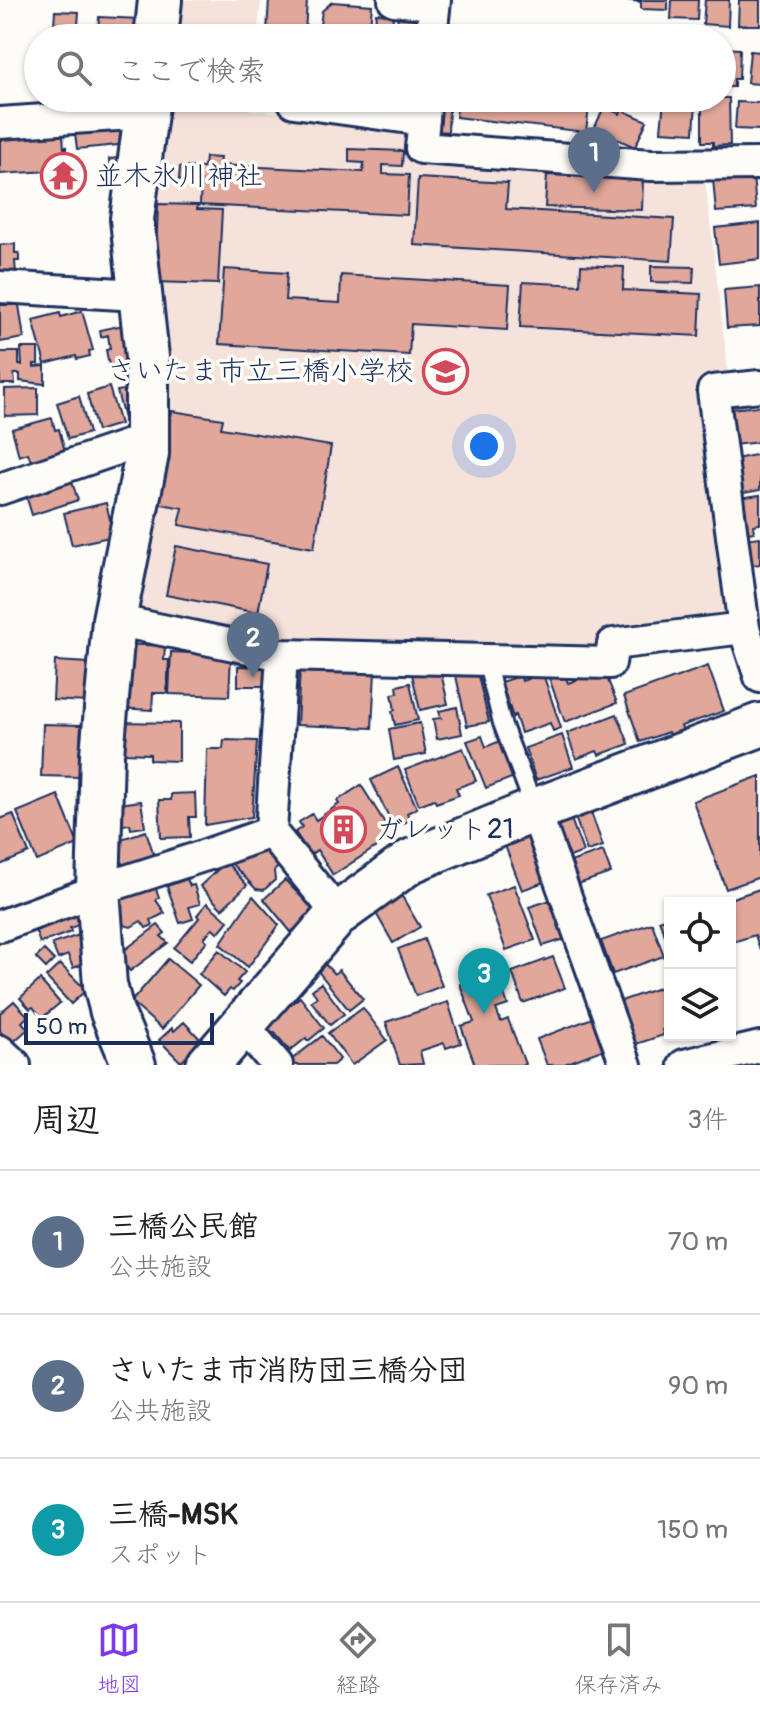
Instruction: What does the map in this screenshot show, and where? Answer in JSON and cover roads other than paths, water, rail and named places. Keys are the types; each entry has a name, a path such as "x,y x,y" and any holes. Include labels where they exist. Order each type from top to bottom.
{"street":[{"path":"157,24 160,0"},
{"path":"394,0 435,2 433,24"},
{"path":"0,123 90,112"},
{"path":"134,1065 112,1012 105,985 98,890 102,754 114,620 147,454 147,357 132,219 146,112"},
{"path":"425,112 421,148 651,165 760,164"},
{"path":"0,287 139,295"},
{"path":"760,386 713,391 744,628 760,677"},
{"path":"0,489 147,439"},
{"path":"114,620 282,655 610,663 613,644 744,628"},
{"path":"282,655 271,832 338,914"},
{"path":"208,1065 338,914 411,861 535,810 760,725"},
{"path":"535,810 626,1065"},
{"path":"0,926 271,832"},
{"path":"243,1025 277,1065"},
{"path":"684,1065 760,1047"},
{"path":"0,1051 15,1065"}],"lane":[{"path":"486,660 502,723 535,810"}],"place":[{"name":"並木氷川神社","path":"64,176"},
{"name":"三橋公民館","path":"594,193"},
{"name":"さいたま市立三橋小学校","path":"445,371"},
{"name":"さいたま市消防団三橋分団","path":"253,678"},
{"name":"ガレット21","path":"344,829"},
{"name":"三橋-MSK","path":"484,1014"}]}
